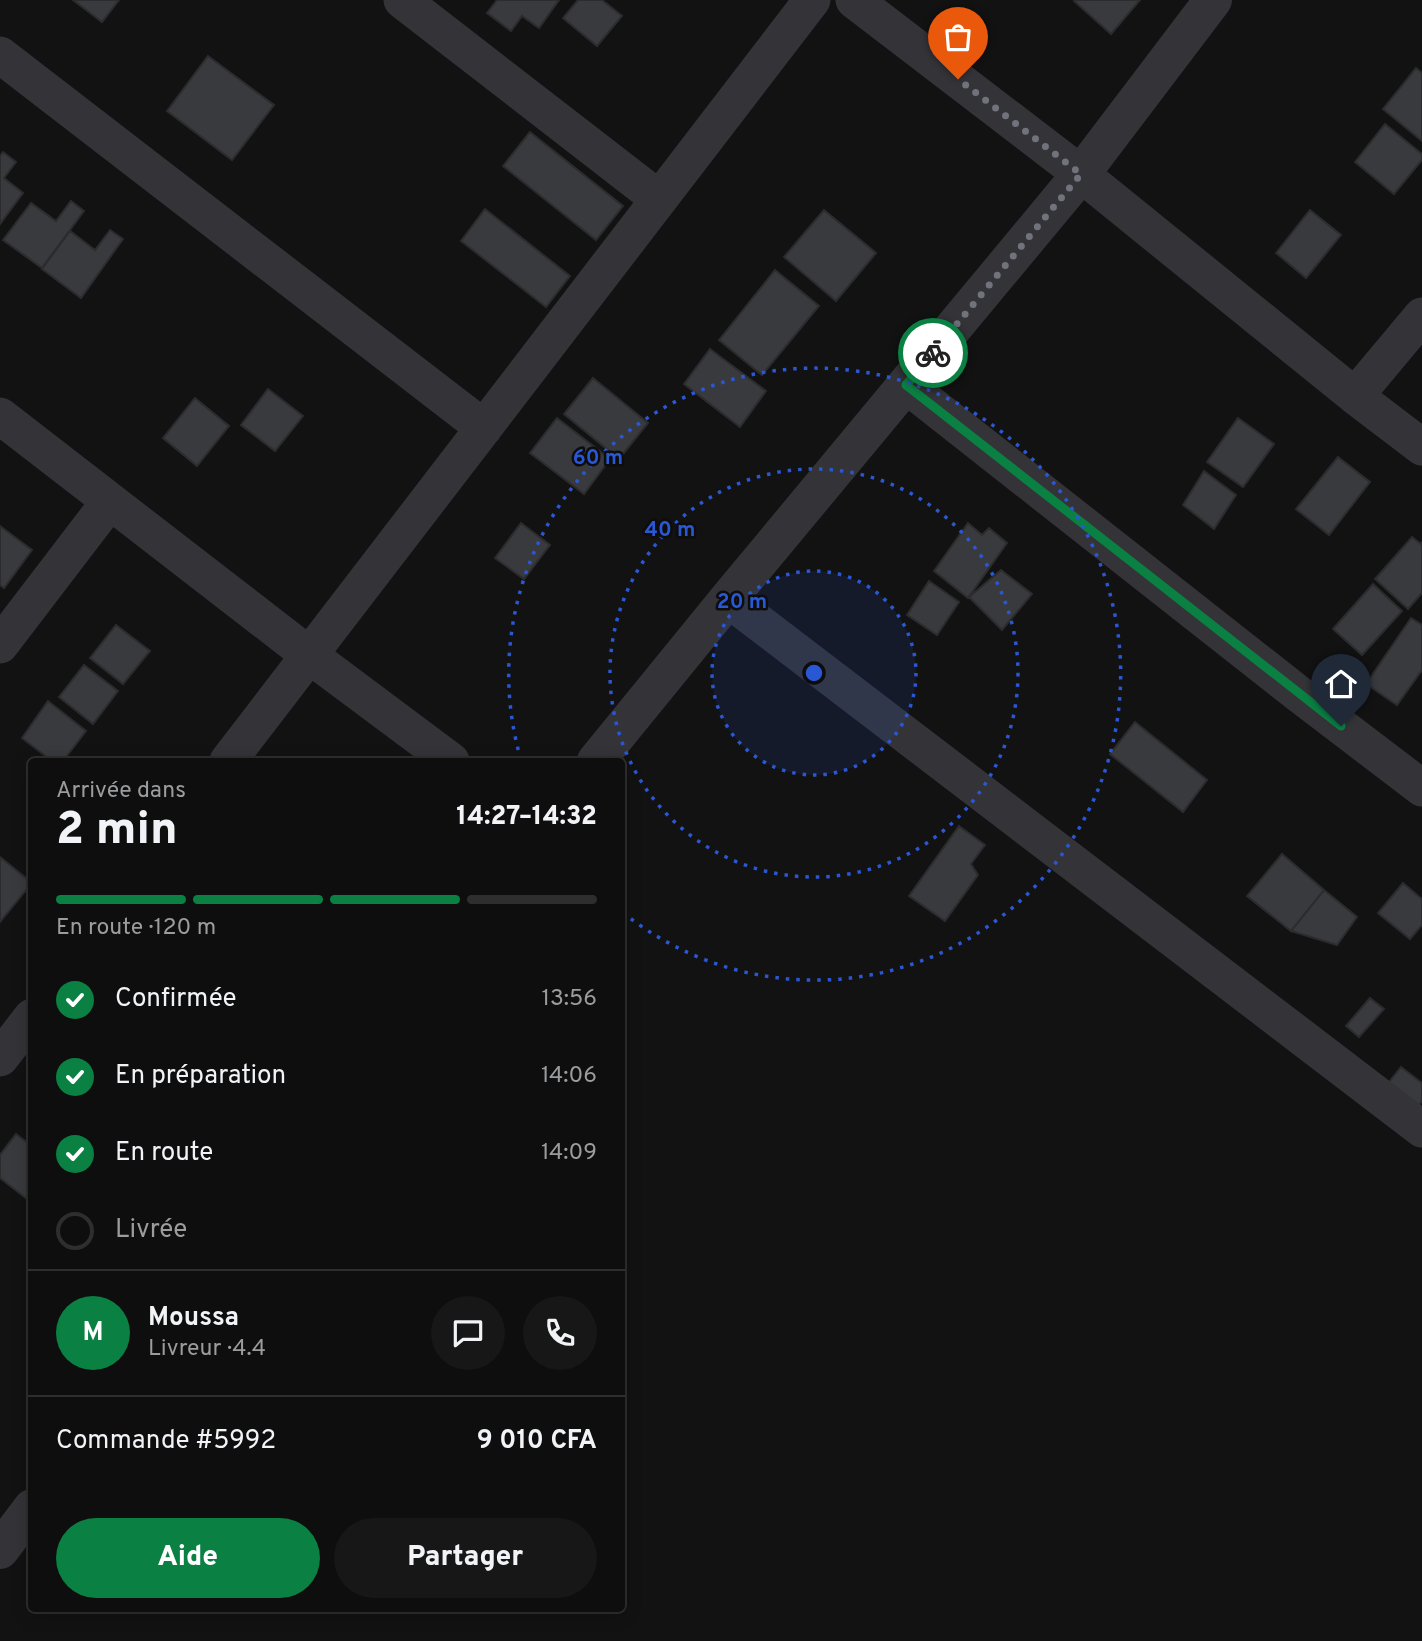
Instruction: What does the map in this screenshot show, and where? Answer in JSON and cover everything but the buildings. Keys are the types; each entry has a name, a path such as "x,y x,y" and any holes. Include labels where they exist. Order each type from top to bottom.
{"street":[{"path":"401,0 660,199"},
{"path":"230,758 812,0"},
{"path":"854,0 1081,174 1422,447"},
{"path":"598,758 1081,174 1213,0"},
{"path":"0,55 484,428"},
{"path":"1355,396 1422,316"},
{"path":"906,385 1422,788"},
{"path":"0,416 447,758"},
{"path":"0,645 110,501"},
{"path":"728,599 1422,1129"},
{"path":"0,1058 28,1022"},
{"path":"0,1550 28,1513"}],"way so far":[{"path":"933,353 1081,174 958,79"}],"route":[{"path":"933,353 906,385 1341,726"}]}
